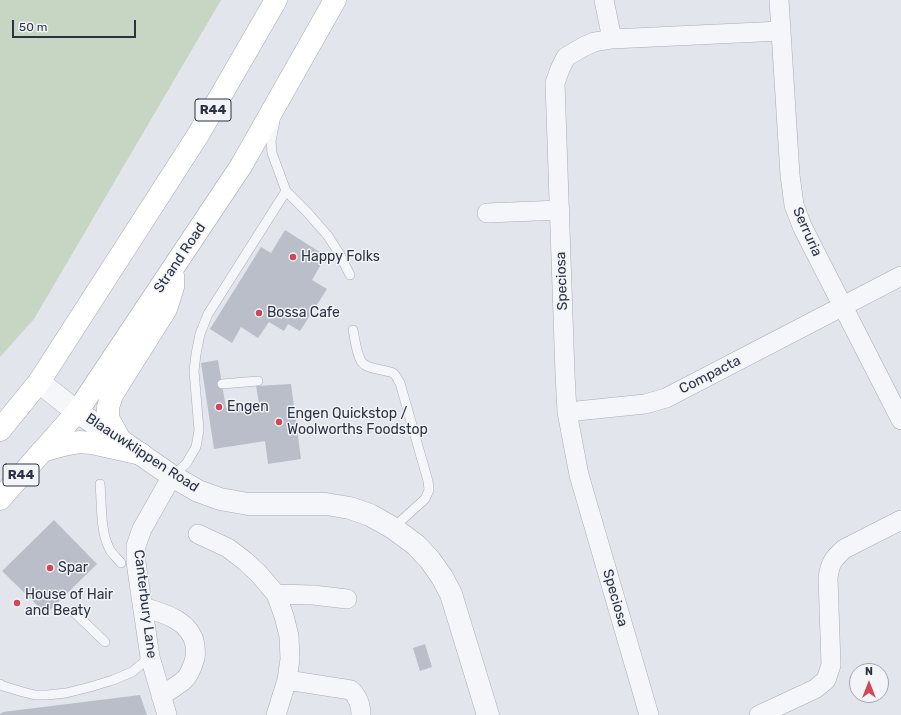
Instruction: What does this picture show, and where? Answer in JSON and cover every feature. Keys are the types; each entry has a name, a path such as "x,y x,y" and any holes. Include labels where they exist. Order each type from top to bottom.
{"main road":[{"name":"R44","path":"0,430 39,382 198,135 276,0"},
{"name":"Strand Road","path":"0,499 77,412 241,166 335,0"},
{"path":"120,440 108,418 108,407 112,395 166,309 173,287 174,266"},
{"path":"42,451 79,442 92,443 141,454"}],"street":[{"path":"604,0 612,39"},
{"name":"Serruria","path":"779,0 790,175 794,205 802,226 901,420"},
{"name":"Speciosa","path":"649,715 579,475 567,412 555,83 566,57 582,47 594,42 612,39 781,31"},
{"path":"486,213 560,210"},
{"name":"Compacta","path":"567,412 645,404 666,398 901,276"},
{"name":"Blaauwklippen Road","path":"39,382 77,412 172,476 198,491 220,499 248,504 326,504 350,508 393,528 416,545 430,560 451,594 488,715"},
{"name":"Canterbury Lane","path":"167,715 150,657 136,562 136,546 142,529 172,476"},
{"path":"759,715 815,689 826,680 830,665 828,578 830,566 836,555 844,549 901,520"},
{"path":"198,534 228,548 245,560 276,594 289,636 290,659 287,680 276,715"},
{"path":"276,594 313,595 347,599"},
{"path":"143,607 172,617 186,627 194,638 196,653 193,665 185,679 161,696"},
{"path":"287,680 351,690 360,702 361,715"}],"lane":[{"path":"283,90 271,141 272,154 286,191 328,236 350,275"},
{"path":"172,476 186,464 196,447 199,430 200,387 194,371 200,334 208,314 286,191"},
{"path":"354,330 358,353 364,365 392,373 400,383 428,481 429,490 425,499 393,528"},
{"path":"222,384 258,380"},
{"path":"100,484 105,536 109,549 121,563"},
{"path":"75,613 106,642"},
{"path":"0,684 35,695 66,693 90,687 132,672 150,657"}],"green space":[{"path":"0,0 221,0 34,319 0,357"}],"building":[{"path":"285,230 326,256 312,280 327,289 300,331 288,324 284,331 269,322 258,338 241,327 232,343 210,329 261,247 271,253"},
{"path":"218,360 226,408 259,403 256,386 291,384 301,459 268,464 265,441 214,449 201,363"},
{"name":"Spar","path":"54,520 97,564 46,614 2,571"},
{"path":"425,644 432,667 420,671 413,648"},
{"path":"140,695 147,715 0,715 3,712"}],"place":[{"name":"Happy Folks","path":"293,257"},
{"name":"Bossa Cafe","path":"259,313"},
{"name":"Engen","path":"219,407"},
{"name":"Engen Quickstop / Woolworths Foodstop","path":"279,422"},
{"name":"Spar","path":"50,568"},
{"name":"House of Hair and Beaty","path":"17,603"}]}
